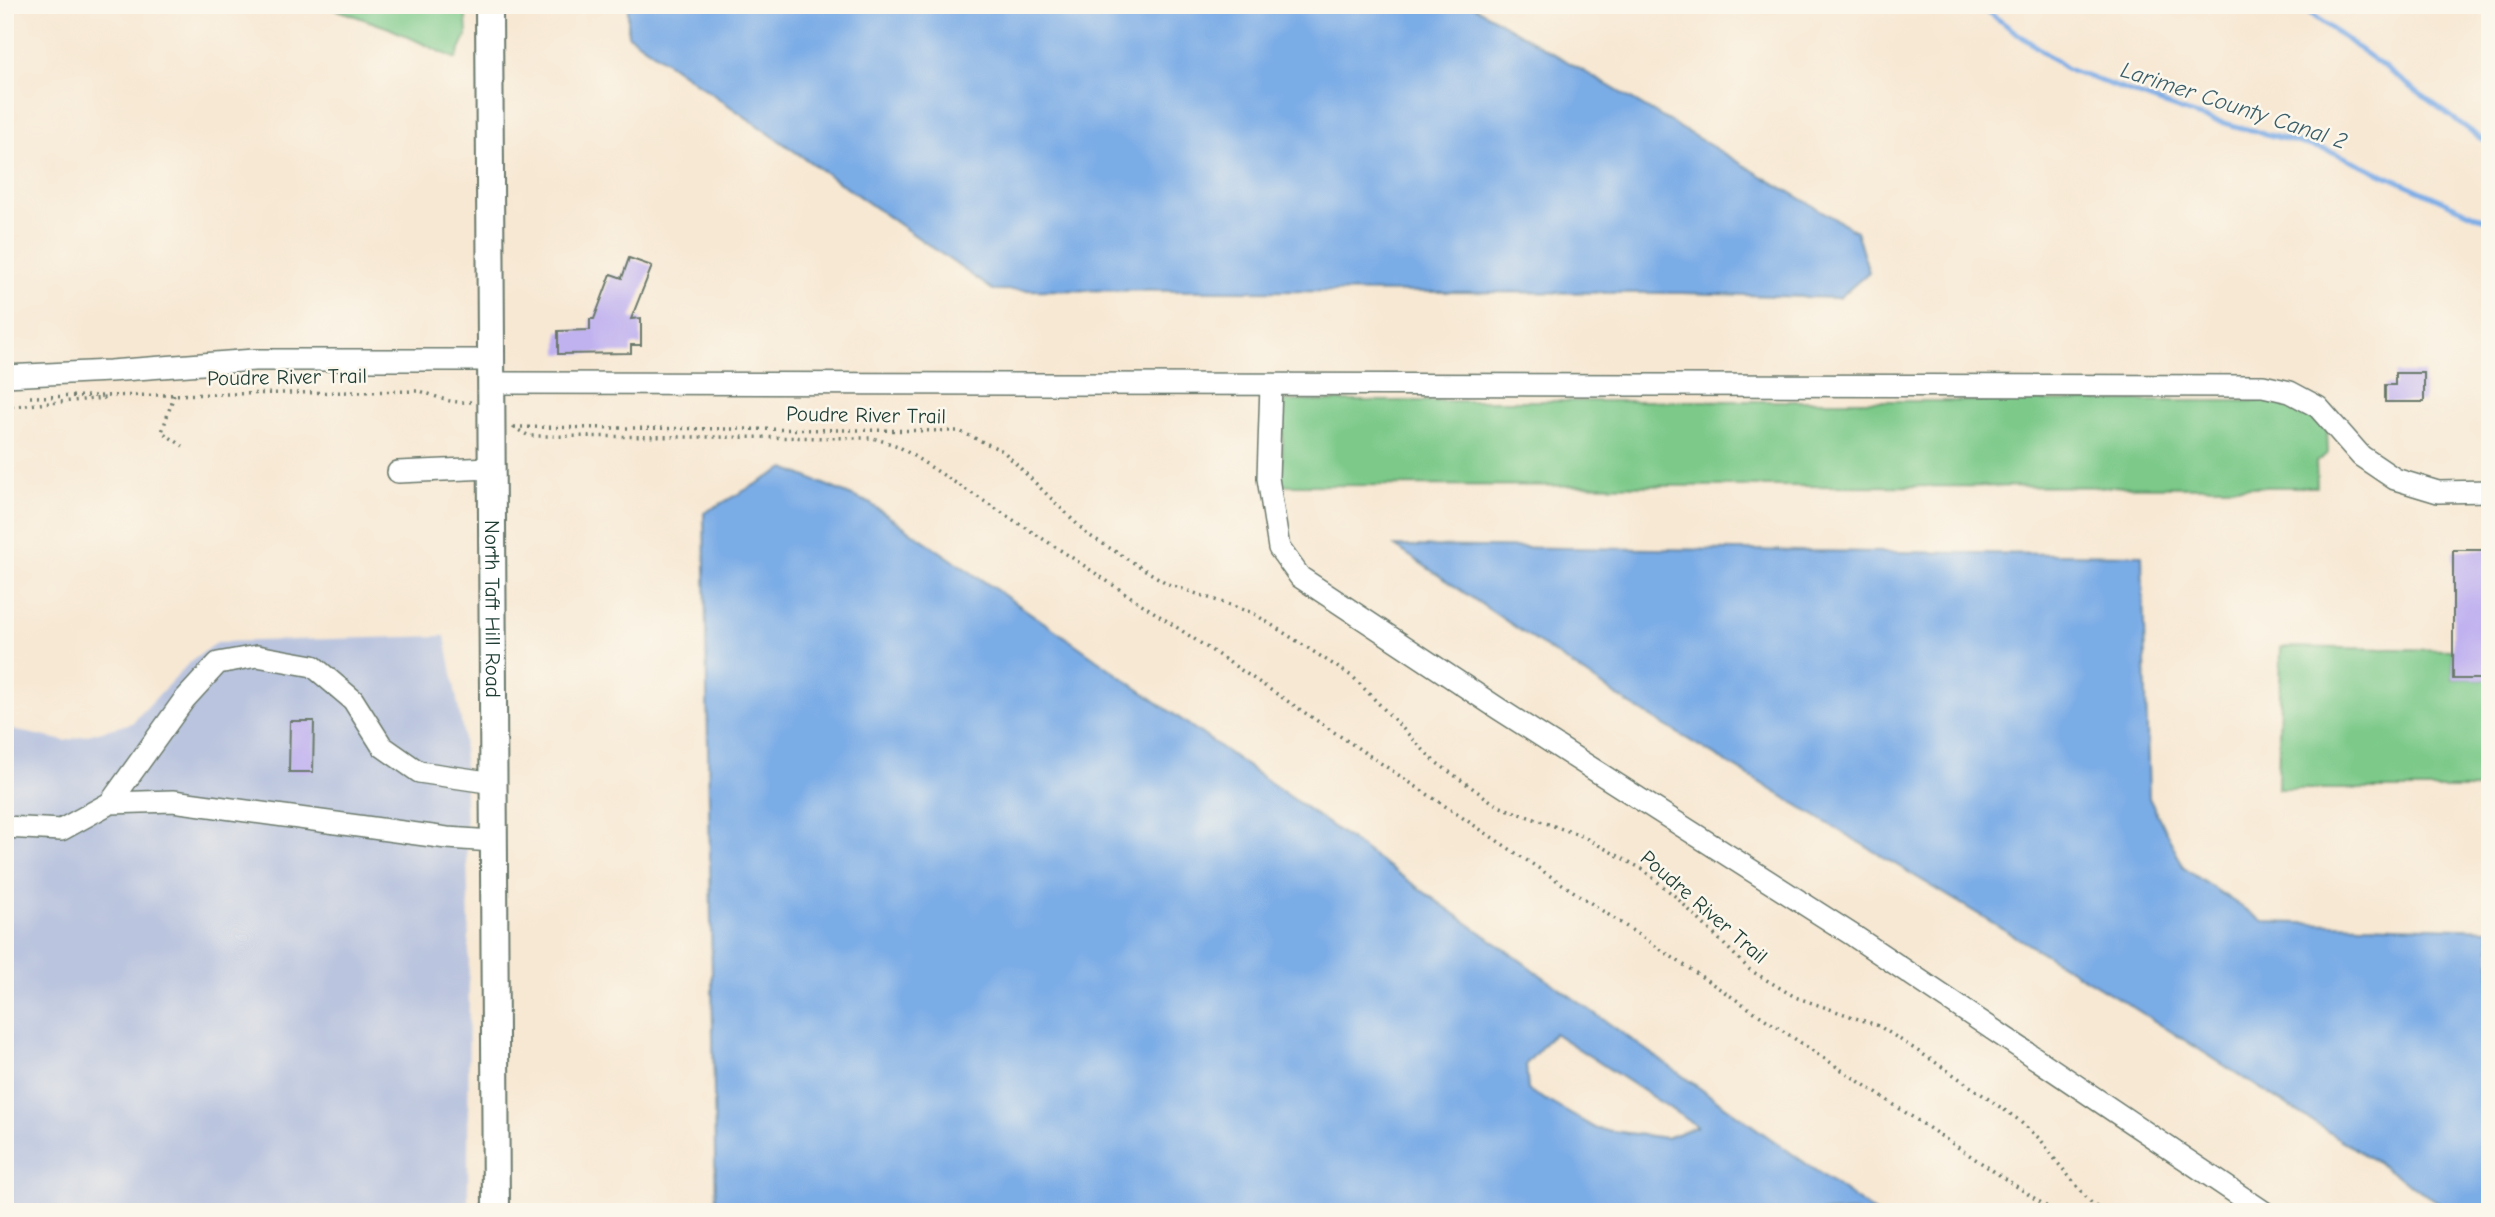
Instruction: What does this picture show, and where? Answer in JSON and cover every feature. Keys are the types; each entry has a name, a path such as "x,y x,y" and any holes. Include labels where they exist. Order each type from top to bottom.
{"main road":[{"name":"North Taft Hill Road","path":"489,5 496,1212"}],"lane":[{"path":"5,376 254,360 491,372 1271,384 2263,386 2290,392 2318,407 2361,456 2395,479 2438,492 2490,491"},
{"path":"1271,384 1268,478 1279,548 1300,577 1499,709 1854,936 2264,1212"},
{"path":"398,472 490,468"},
{"path":"5,827 61,830 110,803 184,701 218,663 257,656 313,666 353,700 382,746 419,772 495,783"},
{"path":"110,803 173,801 447,838 493,841"}],"path":[{"name":"Poudre River Trail","path":"18,397 419,391 443,401 471,402 490,413"},
{"path":"174,394 162,432 183,446"},
{"path":"5,407 131,395"},
{"name":"Poudre River Trail","path":"2055,1212 1068,555 898,446 873,438 529,436 513,427 959,432 1003,451 1087,534 1168,584 1253,613 1353,677 1434,761 1498,806 1582,836 1630,862 1676,897 1750,970 1795,997 1879,1026 1941,1066 2016,1118 2041,1140 2092,1203 2105,1212"}],"shaded area":[{"path":"445,636 463,732 469,923 468,1212 5,1212 5,720 13,730 65,741 132,723 189,663 217,642"}],"green space":[{"path":"324,5 465,5 467,34 456,59 389,28"},
{"path":"1284,401 2274,401 2297,407 2327,430 2328,453 2316,462 2317,487 1281,485"},
{"path":"2281,647 2453,650 2453,679 2490,679 2490,789 2278,789"}],"water":[{"path":"628,5 1471,5 1856,231 1869,272 1839,298 1682,293 993,290 628,35"},
{"path":"785,468 869,503 1061,634 1874,1212 716,1212 704,513","holes":["1554,1033 1697,1126 1666,1138 1597,1129 1528,1090 1526,1064"]},
{"path":"1395,546 2142,555 2149,798 2184,868 2264,922 2490,929 2490,1212 2454,1212 2131,1006 1631,705"}],"building":[{"path":"629,258 652,266 631,319 641,318 641,345 631,345 631,353 558,354 558,331 590,330 590,319 594,319 611,274 622,278"},
{"path":"2395,373 2424,373 2424,402 2385,402 2385,385 2395,385"},
{"path":"2453,550 2490,550 2490,679 2453,679"},
{"path":"290,721 314,721 313,772 289,772"}],"waterway":[{"name":"Larimer County Canal 2","path":"1978,5 2067,69 2194,115 2333,152 2490,222"},
{"path":"2299,5 2490,145"}]}
